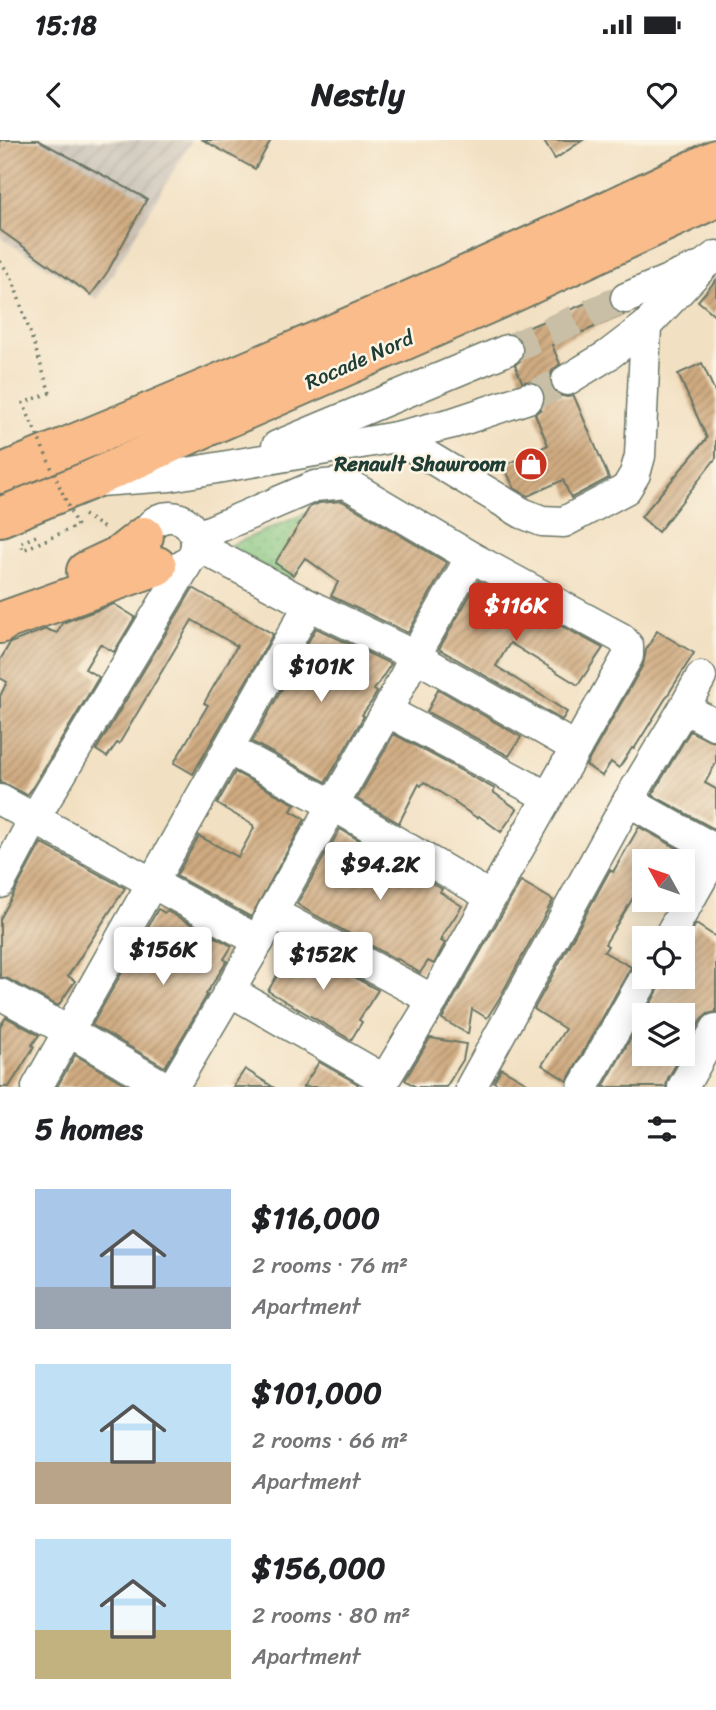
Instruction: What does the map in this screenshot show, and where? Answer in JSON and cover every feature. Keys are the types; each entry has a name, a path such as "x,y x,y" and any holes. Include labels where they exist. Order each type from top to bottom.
{"highway":[{"name":"Rocade Nord","path":"0,474 399,306 716,159"},
{"name":"Rocade Nord","path":"0,517 86,498 204,428 508,295 716,198"},
{"path":"0,541 86,498"},
{"path":"1,621 132,546 176,550"}],"street":[{"path":"626,298 710,260"},
{"path":"567,380 608,355 646,326 710,260"},
{"path":"396,437 522,513 542,520 564,522 626,489 635,474 640,456 646,326"},
{"path":"225,467 507,350"},
{"path":"86,498 170,476 396,437 453,423 528,398"},
{"path":"0,883 176,550 315,486 346,483 471,557 621,638 628,646 628,656 433,1000 382,1083 230,991"},
{"path":"176,550 309,605 415,656 576,748"},
{"path":"173,1087 259,941 272,912 471,557"},
{"path":"37,1087 309,605"},
{"path":"471,1087 628,801 701,677"},
{"path":"684,708 716,725"},
{"path":"387,711 548,797"},
{"path":"228,749 491,897"},
{"path":"0,800 259,941"},
{"path":"628,801 716,852 675,926"},
{"path":"272,912 433,1000"},
{"path":"583,1087 639,989"},
{"path":"0,994 165,1087"},
{"path":"683,1087 716,1029"}],"path":[{"path":"0,261 12,278 50,393 23,404 77,526 23,550 20,543 45,531"},
{"path":"71,520 86,498"}],"shaded area":[{"path":"0,140 192,140 97,299 0,237"}],"green space":[{"path":"335,501 290,581 229,546"}],"building":[{"path":"0,140 38,140 147,199 108,271 91,295 0,230"},
{"path":"203,140 271,140 255,169"},
{"path":"543,140 583,140 555,159"},
{"path":"716,280 716,316 698,301"},
{"path":"610,293 610,305 615,312 623,315 552,345 560,364 552,371 550,380 558,395 574,396 609,478 571,498 563,480 528,496 514,488 504,466 548,445 535,414 545,402 545,393 540,385 532,381 522,382 515,365 524,353 523,344 513,334"},
{"path":"702,363 716,394 716,458 658,532 641,517 707,438 678,374"},
{"path":"342,501 447,563 408,633 331,596 338,582 305,558 293,575 275,563 310,507 319,503"},
{"path":"478,581 603,648 578,685 510,643 496,666 567,712 562,720 439,649"},
{"path":"193,588 273,634 193,774 174,763 208,705 204,703 237,646 192,620 119,744 117,743 107,757 96,750"},
{"path":"114,604 135,617 114,652 100,644 85,669 99,677 31,790 27,795 0,783 0,696 7,682 0,678 0,660 10,643 46,629 57,633 62,623"},
{"path":"316,628 391,664 374,690 377,692 326,782 252,742"},
{"path":"657,631 694,653 634,749 632,748 619,768 611,762 602,776 586,765 643,665 646,650"},
{"path":"438,689 521,737 509,756 427,712"},
{"path":"690,731 716,742 716,763 705,783 716,789 716,830 652,795"},
{"path":"394,734 495,789 493,792 517,809 501,832 424,782 421,786 419,784 399,823 357,799"},
{"path":"235,772 295,804 291,811 305,819 251,917 176,876 199,836 238,857 254,828 253,825 217,804"},
{"path":"639,827 679,849 632,849 632,900 605,944 608,946 604,952 631,967 567,1081 542,1065 565,1029 534,1009 610,870 613,872"},
{"path":"340,829 442,889 440,892 462,906 441,938 445,943 434,964 428,961 420,973 297,904"},
{"path":"41,843 125,888 68,976 75,981 58,1006 0,977 0,919"},
{"path":"521,881 553,900 487,1018 472,1009 468,1034 442,1019"},
{"path":"158,909 165,913 167,911 232,946 224,959 227,961 165,1067 92,1025"},
{"path":"696,924 716,937 716,1012 701,1020 695,1030 695,1003 651,1003 659,989 695,989"},
{"path":"295,945 378,990 359,1020 362,1022 351,1040 268,991"},
{"path":"6,1017 39,1035 9,1087 0,1087 0,1026"},
{"path":"632,1036 632,1066 675,1066 666,1087 603,1087"},
{"path":"430,1038 466,1044 463,1060 446,1087 416,1087 405,1080"},
{"path":"75,1055 130,1087 57,1087"},
{"path":"319,1062 358,1084 356,1087 303,1087"},
{"path":"501,1068 534,1087 502,1087 494,1082"},
{"path":"245,1069 273,1087 233,1087"}],"tunnel":[{"path":"507,350 626,298"},
{"path":"528,398 567,380"}],"place":[{"name":"Renault Shawroom","path":"531,464"}]}
